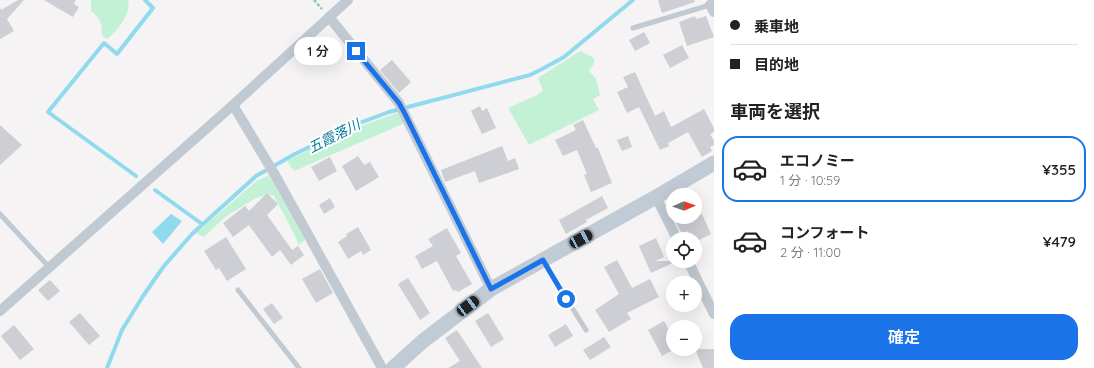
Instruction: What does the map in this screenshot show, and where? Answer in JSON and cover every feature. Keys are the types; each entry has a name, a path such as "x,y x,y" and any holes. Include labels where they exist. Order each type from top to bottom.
{"street":[{"path":"0,311 233,105 348,0"},
{"path":"329,17 402,107 491,289"},
{"path":"233,105 275,175 382,368"},
{"path":"393,368 423,340 491,289 714,163"},
{"path":"656,197 674,232"},
{"path":"691,268 714,314"}],"lane":[{"path":"633,28 713,6"},
{"path":"0,214 50,268"},
{"path":"543,260 586,330"},
{"path":"238,290 299,368"}],"green space":[{"path":"91,0 128,0 129,8 125,18 107,39 102,36 100,22 91,11"},
{"path":"580,51 594,58 594,64 589,71 596,79 600,95 593,99 599,110 529,145 508,108 537,95 543,90 538,78"},
{"path":"400,112 405,123 294,171 287,161 350,130"},
{"path":"269,175 305,240 299,245 274,196 268,194 256,198 225,217 204,237 196,233 257,181"}],"water":[{"path":"171,214 182,221 163,244 152,232"}],"building":[{"path":"18,0 24,0 7,19 14,31 0,39 0,7 1,10"},
{"path":"44,0 76,0 74,4 79,7 73,17"},
{"path":"658,0 694,0 695,2 662,13"},
{"path":"695,16 696,19 706,16 714,37 687,46 679,22"},
{"path":"644,32 650,43 635,51 629,40"},
{"path":"682,45 689,58 670,68 663,55"},
{"path":"392,60 411,82 399,93 380,70"},
{"path":"635,72 655,116 664,111 671,127 704,109 714,128 714,132 710,134 714,141 714,145 710,147 712,151 702,157 688,132 668,143 669,146 660,150 639,107 627,113 617,92 628,87 623,77"},
{"path":"480,106 482,111 487,108 496,128 482,134 471,111"},
{"path":"583,120 596,148 598,148 612,183 591,192 584,175 587,174 577,150 563,156 555,140 576,130 573,125"},
{"path":"0,125 22,145 0,165"},
{"path":"628,136 632,147 622,151 617,140"},
{"path":"502,146 508,161 515,158 519,169 479,183 475,171 445,182 441,170"},
{"path":"358,156 364,165 370,162 379,177 356,191 342,166"},
{"path":"330,157 337,171 319,181 311,167"},
{"path":"267,193 278,204 267,215 292,250 298,246 304,255 291,265 280,250 272,257 249,225 233,237 223,223 245,206 249,211"},
{"path":"602,196 608,208 586,220 587,222 566,234 559,220"},
{"path":"330,198 335,207 324,214 319,205"},
{"path":"702,214 711,234 702,238 702,232 681,232 677,224 702,224"},
{"path":"358,227 371,250 363,255 361,251 348,259 338,242 347,236 346,234"},
{"path":"447,228 461,253 456,256 472,284 458,292 456,290 453,291 437,261 422,269 415,256 433,246 428,239"},
{"path":"226,237 246,269 227,281 219,268 216,270 204,251"},
{"path":"656,238 664,257 655,261 666,261 666,266 651,273 639,246"},
{"path":"617,260 632,288 650,279 659,297 627,313 631,319 609,332 595,310 619,294 604,267"},
{"path":"320,269 333,293 316,303 302,279"},
{"path":"408,278 430,313 420,320 398,284"},
{"path":"50,280 60,291 48,301 38,290"},
{"path":"272,303 283,318 274,324 263,309"},
{"path":"80,313 100,336 89,345 69,322"},
{"path":"488,313 504,339 491,347 475,321"},
{"path":"664,321 666,325 666,354 662,356 648,330"},
{"path":"566,324 573,336 555,347 548,335"},
{"path":"14,325 34,349 20,360 1,336"},
{"path":"457,330 482,368 448,368 460,361 445,338"},
{"path":"604,337 611,347 590,360 583,350"},
{"path":"702,349 714,349 714,368 703,368 698,356 702,356"}],"waterway":[{"path":"136,176 48,112 104,43 117,54 153,8 145,0"},
{"name":"五霞落川","path":"107,368 122,330 164,266 192,234 256,176 295,154 354,125 389,112 530,75 564,57 633,0"},
{"path":"155,190 202,224"}],"route":[{"path":"356,51 399,103 491,289 543,260 566,299"}]}
